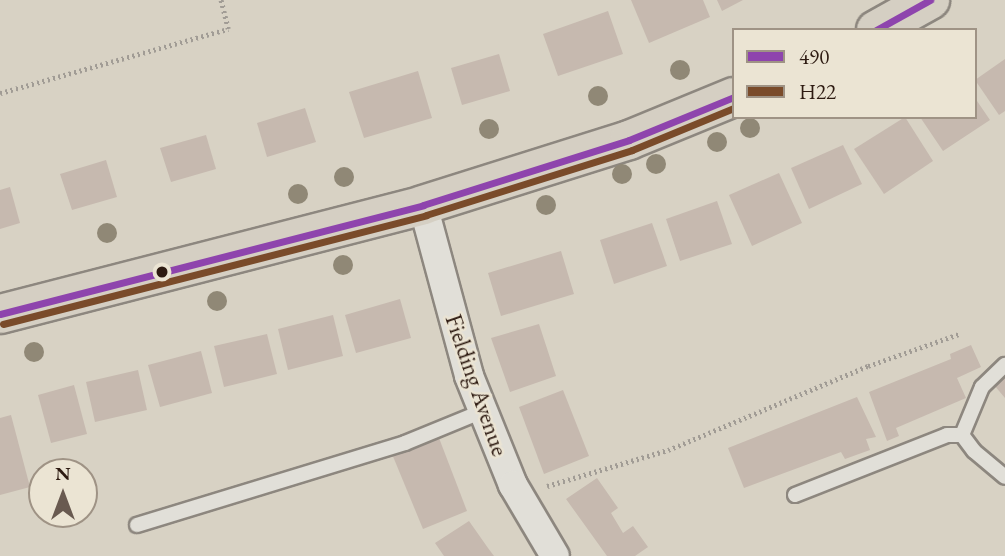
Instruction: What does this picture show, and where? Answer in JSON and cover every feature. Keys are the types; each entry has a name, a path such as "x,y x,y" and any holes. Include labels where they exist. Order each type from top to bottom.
{"main road":[{"path":"880,28 930,0"},
{"path":"0,314 423,205 629,140 732,98"}],"street":[{"name":"Fielding Avenue","path":"423,205 469,376 521,499 555,556"}],"lane":[{"path":"962,435 982,387 1005,365"},
{"path":"137,525 405,443 483,411"},
{"path":"796,495 947,435 962,435"},
{"path":"962,435 974,451 1005,477"}],"path":[{"path":"0,93 228,29 221,0"},
{"path":"521,499 552,483 681,446 868,366 959,334"}],"building":[{"path":"631,0 703,0 710,17 649,43"},
{"path":"717,0 743,0 722,11"},
{"path":"608,11 623,54 558,76 543,34"},
{"path":"499,54 510,91 462,105 451,68"},
{"path":"1005,59 1005,111 999,115 977,83 977,79"},
{"path":"418,71 432,118 364,138 349,92"},
{"path":"977,101 990,120 943,151 921,119 977,119"},
{"path":"305,108 316,142 267,157 257,123"},
{"path":"902,119 906,119 933,161 884,194 854,149"},
{"path":"206,135 216,169 171,182 160,148"},
{"path":"843,145 862,184 809,209 791,168"},
{"path":"106,160 117,197 72,210 60,174"},
{"path":"779,173 802,223 752,246 729,195"},
{"path":"10,187 20,223 0,229 0,190"},
{"path":"717,201 732,244 680,261 666,219"},
{"path":"652,223 667,266 614,284 600,240"},
{"path":"561,251 574,294 501,316 488,273"},
{"path":"400,299 411,338 356,353 345,315"},
{"path":"333,315 343,356 288,370 278,329"},
{"path":"539,324 556,376 510,392 491,338"},
{"path":"267,334 277,374 224,387 214,346"},
{"path":"971,345 981,367 957,378 966,398 896,428 899,436 887,441 869,392 951,359 950,354"},
{"path":"201,351 212,393 160,407 148,365"},
{"path":"138,370 147,410 95,422 86,382"},
{"path":"1005,377 1005,398 994,385"},
{"path":"74,385 87,434 51,443 38,395"},
{"path":"563,390 589,456 544,474 519,407"},
{"path":"857,397 876,437 866,439 870,450 845,459 841,452 744,488 728,448"},
{"path":"11,415 28,488 0,495 0,418"},
{"path":"439,438 467,511 423,529 392,454"},
{"path":"597,478 618,508 611,513 623,533 633,526 648,547 635,556 607,556 566,499"},
{"path":"469,521 494,556 444,556 435,543"}],"transit line":[{"name":"490","path":"880,28 930,0"},
{"name":"490","path":"0,314 423,205 629,140 732,98"},
{"name":"H22","path":"3,324 426,215 632,150 732,109"}]}
